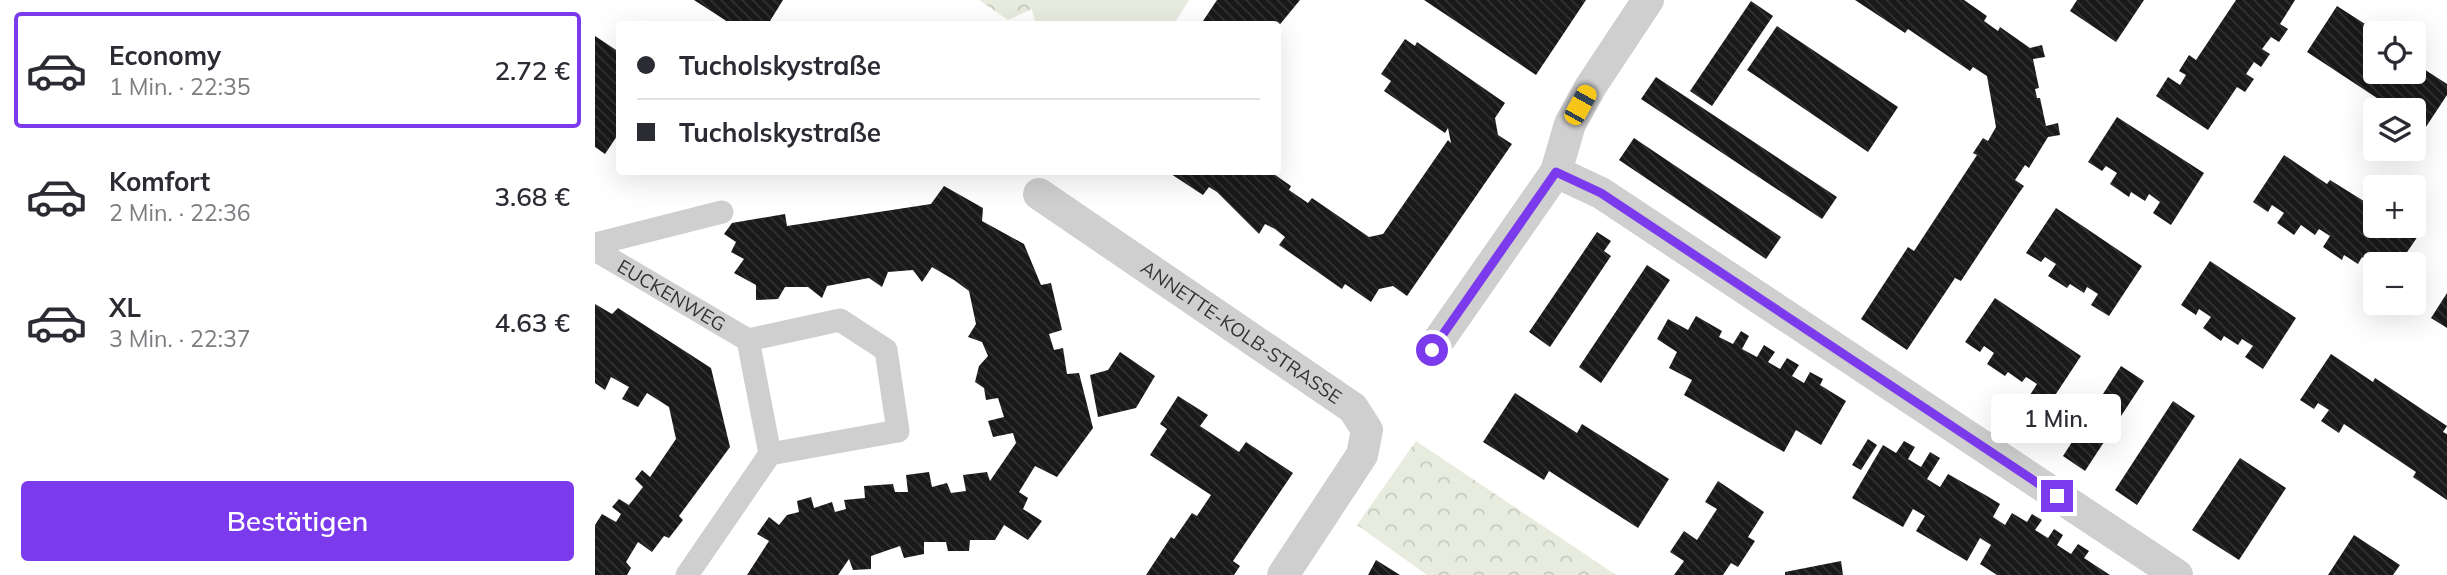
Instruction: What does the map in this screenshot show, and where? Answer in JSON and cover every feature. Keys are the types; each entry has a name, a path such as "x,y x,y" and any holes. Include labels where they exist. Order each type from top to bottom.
{"street":[{"path":"1432,350 1556,172 1570,124 1591,86 1648,0"},
{"path":"1556,172 1601,193 2177,575"},
{"name":"ANNETTE-KOLB-STRASSE","path":"1039,194 1353,408 1367,430 1361,455 1283,575"},
{"path":"595,244 722,212"},
{"name":"EUCKENWEG","path":"595,250 747,340 840,320 885,350 898,431 770,454 747,340"},
{"path":"687,575 770,454"}],"green space":[{"path":"979,0 1029,0 1032,9 1008,20"},
{"path":"1029,0 1189,0 1176,21 1035,21"},
{"path":"1416,441 1616,575 1427,575 1357,525"}],"building":[{"path":"694,0 783,0 770,21 726,21"},
{"path":"1217,0 1300,0 1281,23 1281,21 1203,21"},
{"path":"1424,0 1586,0 1536,75"},
{"path":"1855,0 1964,0 1987,16 1984,21 1998,31 2000,27 2030,48 2042,45 2045,57 2033,59 2039,88 2035,89 2037,98 2040,98 2046,126 2058,123 2060,135 2048,137 2029,168 2025,165 2015,180 2024,186 1961,281 1955,278 1907,350 1861,319 1908,247 1914,251 1977,155 1973,153 1983,138 1988,141 1996,127 1987,76 1973,67 1970,71 1908,29 1905,33"},
{"path":"2077,0 2144,0 2116,42 2070,11"},
{"path":"2236,0 2295,0 2280,24 2288,29 2279,42 2271,37 2262,49 2270,54 2261,67 2254,62 2246,74 2254,79 2245,92 2237,87 2208,130 2156,96 2168,77 2180,85 2186,75 2179,71 2189,55 2196,60"},
{"path":"1751,1 1773,16 1712,106 1690,91"},
{"path":"2337,6 2363,23 2363,84 2426,84 2426,70 2447,84 2447,95 2426,127 2426,98 2377,98 2307,52"},
{"path":"1777,26 1898,107 1868,152 1747,70"},
{"path":"595,36 616,50 616,138 605,154 595,147"},
{"path":"1405,39 1415,46 1417,42 1505,103 1495,118 1498,135 1512,144 1407,296 1393,286 1379,289 1371,302 1345,284 1342,289 1279,245 1285,237 1275,229 1265,224 1259,234 1217,192 1209,187 1203,195 1173,175 1275,175 1291,186 1289,190 1308,203 1312,198 1369,237 1383,234 1448,140 1451,143 1448,128 1445,133 1384,91 1391,81 1381,74"},
{"path":"1656,77 1837,197 1822,219 1641,99"},
{"path":"2117,117 2204,173 2171,225 2153,213 2160,202 2149,194 2145,201 2131,192 2129,197 2110,184 2117,173 2106,166 2102,171 2088,162"},
{"path":"1634,138 1781,237 1766,259 1619,160"},
{"path":"2284,155 2327,184 2330,180 2363,201 2363,238 2417,238 2407,252 2363,252 2363,258 2358,264 2344,255 2342,260 2323,247 2330,236 2319,229 2315,235 2301,225 2294,235 2277,223 2284,213 2272,205 2268,212 2253,202"},
{"path":"944,186 983,208 982,221 1024,244 1041,285 1051,283 1062,330 1049,334 1054,350 1063,348 1067,374 1079,373 1093,428 1057,477 1035,466 1019,492 1028,498 1023,509 1042,521 1028,540 1004,525 995,540 970,540 969,551 948,551 946,542 924,542 924,554 904,558 900,546 871,556 871,569 853,570 849,559 838,575 747,575 769,541 757,534 769,517 779,525 787,515 799,512 797,501 811,497 814,508 832,502 835,512 846,509 844,500 865,498 864,486 893,484 895,492 908,492 906,475 929,472 932,487 947,483 951,493 966,491 963,475 987,472 990,481 1016,443 1013,433 993,437 988,421 1004,417 998,398 986,400 984,388 975,382 979,366 988,356 982,342 968,337 976,324 969,291 954,280 932,267 922,282 913,270 888,272 882,287 869,278 827,286 822,298 808,287 785,287 778,299 756,300 756,285 734,273 744,259 731,252 736,242 724,234 732,223 785,214 787,226 931,204"},
{"path":"2056,208 2142,266 2109,316 2091,305 2098,294 2087,287 2084,293 2070,284 2067,288 2048,276 2056,264 2045,257 2041,262 2026,253"},
{"path":"1597,232 1611,241 1604,251 1611,256 1550,347 1529,332"},
{"path":"2210,261 2296,318 2263,369 2245,357 2253,346 2242,339 2238,345 2224,336 2221,341 2203,328 2211,317 2199,309 2196,315 2181,305"},
{"path":"1647,265 1670,280 1601,383 1579,367"},
{"path":"2447,293 2447,328 2431,318"},
{"path":"1995,298 2081,356 2048,406 2030,395 2037,384 2026,377 2022,382 2008,372 2005,376 1987,364 1994,353 1984,346 1980,352 1965,342"},
{"path":"595,304 612,314 618,308 711,368 730,447 679,516 683,520 669,538 664,536 652,552 638,542 626,562 631,568 627,575 595,575 595,525 602,514 616,522 621,514 612,507 619,499 629,505 643,487 635,479 642,470 650,477 676,439 669,407 647,393 638,407 622,399 629,387 611,377 605,390 595,383"},
{"path":"1696,316 1722,331 1719,337 1733,344 1741,331 1749,336 1742,349 1757,357 1764,345 1775,352 1768,362 1780,369 1787,358 1799,365 1792,376 1804,383 1810,372 1823,379 1820,385 1846,401 1821,445 1796,430 1784,452 1684,395 1692,380 1669,368 1677,352 1657,339 1668,319 1688,330"},
{"path":"1120,352 1155,376 1136,408 1098,417 1090,375 1108,370"},
{"path":"2331,354 2373,382 2375,378 2447,426 2443,432 2447,434 2447,500 2413,477 2416,472 2344,424 2339,433 2321,421 2329,410 2318,403 2314,409 2300,400"},
{"path":"2121,366 2144,381 2085,471 2063,456"},
{"path":"1515,393 1577,433 1582,424 1669,479 1638,528 1549,471 1544,480 1483,442"},
{"path":"1178,396 1208,415 1200,426 1239,452 1246,442 1293,473 1233,561 1240,566 1234,575 1146,575 1171,537 1174,539 1192,513 1197,516 1211,495 1150,455 1167,429 1160,424"},
{"path":"2173,401 2195,416 2137,505 2115,490"},
{"path":"1868,439 1877,445 1861,470 1852,465"},
{"path":"1904,441 1915,447 1908,459 1921,467 1930,452 1940,458 1927,479 1940,487 1948,474 1987,496 2000,504 1993,517 2005,525 2012,513 2027,522 2032,514 2042,520 2035,530 2048,538 2054,529 2063,535 2057,545 2071,554 2078,544 2089,551 2084,558 2110,575 1997,575 1980,564 1991,545 1980,538 1967,561 1916,531 1925,516 1913,509 1903,527 1852,498 1883,445 1896,453"},
{"path":"2240,458 2286,488 2239,560 2192,530"},
{"path":"1718,481 1764,512 1748,537 1755,541 1738,567 1731,563 1723,575 1674,575 1684,561 1670,552 1684,531 1697,540 1717,509 1705,502"},
{"path":"2354,535 2400,565 2393,575 2328,575"},
{"path":"1376,560 1400,575 1368,575"},
{"path":"1841,561 1843,575 1785,575 1785,572"}],"route":[{"path":"1432,350 1556,172 1601,193 2057,496"}]}
